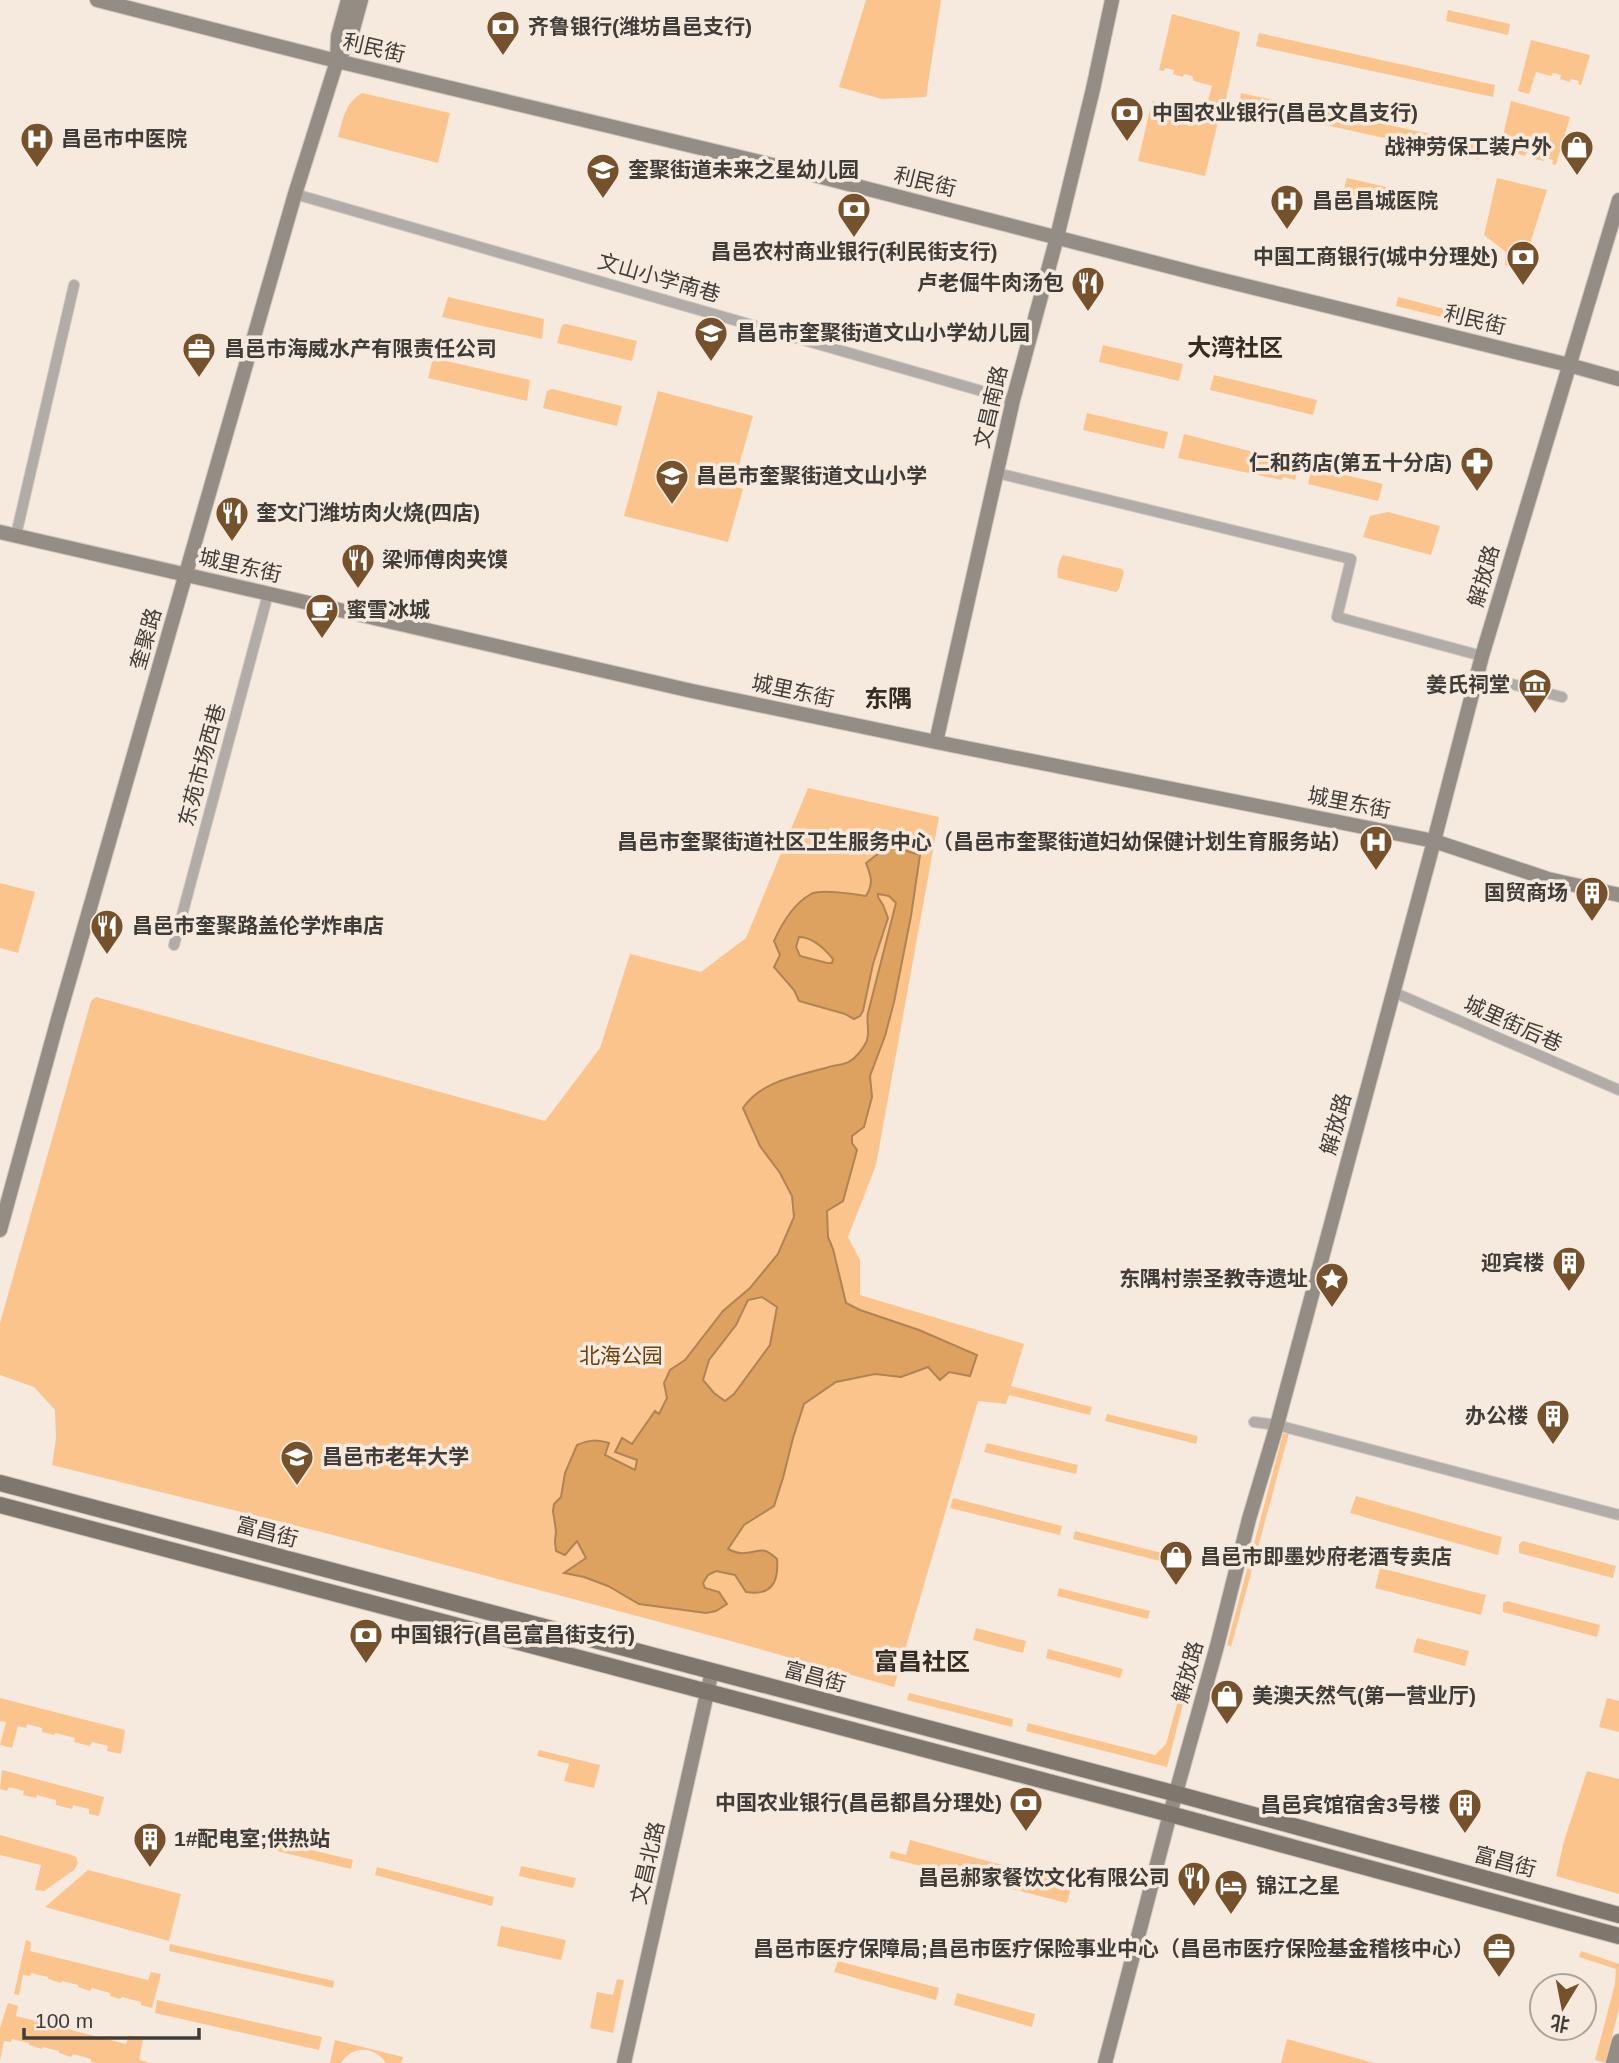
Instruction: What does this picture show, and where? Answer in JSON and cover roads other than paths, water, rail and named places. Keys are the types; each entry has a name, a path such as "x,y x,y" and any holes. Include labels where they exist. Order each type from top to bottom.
{"main road":[{"name":"富昌街","path":"0,1483 1177,1794 1619,1915"},
{"name":"富昌街","path":"0,1504 1170,1814 1619,1936"}],"street":[{"name":"利民街","path":"97,0 337,61 806,173 1619,379"},
{"name":"奎聚路","path":"337,61 338,36 348,0"},
{"name":"奎聚路","path":"0,1230 295,194 337,61 350,40 361,0"},
{"name":"文昌南路","path":"936,742 1013,400 1057,237 1112,0"},
{"name":"文山小学南巷","path":"295,194 1013,400"},
{"name":"解放路","path":"1105,2063 1482,656 1619,200"},
{"path":"16,535 74,285"},
{"path":"997,473 1351,559 1337,617 1482,656"},
{"name":"城里东街","path":"0,532 692,691 1434,841 1548,878 1619,895"},
{"name":"东苑市场西巷","path":"174,945 268,594"},
{"path":"1477,675 1562,697"},
{"name":"城里街后巷","path":"1393,992 1619,1090"},
{"path":"1254,1422 1277,1425 1619,1515"},
{"name":"文昌北路","path":"624,2063 712,1671"},
{"path":"1613,2063 1619,2041"}],"place":[{"name":"齐鲁银行(潍坊昌邑支行)","path":"503,57"},
{"name":"中国农业银行(昌邑文昌支行)","path":"1127,143"},
{"name":"昌邑市中医院","path":"37,169"},
{"name":"战神劳保工装户外","path":"1577,177"},
{"name":"奎聚街道未来之星幼儿园","path":"603,200"},
{"name":"昌邑昌城医院","path":"1287,231"},
{"name":"昌邑农村商业银行(利民街支行)","path":"854,239"},
{"name":"中国工商银行(城中分理处)","path":"1523,287"},
{"name":"卢老倔牛肉汤包","path":"1088,313"},
{"name":"昌邑市奎聚街道文山小学幼儿园","path":"711,363"},
{"name":"昌邑市海威水产有限责任公司","path":"199,379"},
{"name":"仁和药店(第五十分店)","path":"1477,493"},
{"name":"昌邑市奎聚街道文山小学","path":"672,506"},
{"name":"奎文门潍坊肉火烧(四店)","path":"232,543"},
{"name":"梁师傅肉夹馍","path":"358,590"},
{"name":"蜜雪冰城","path":"322,640"},
{"name":"姜氏祠堂","path":"1535,715"},
{"name":"昌邑市奎聚街道社区卫生服务中心（昌邑市奎聚街道妇幼保健计划生育服务站）","path":"1376,872"},
{"name":"国贸商场","path":"1592,923"},
{"name":"昌邑市奎聚路盖伦学炸串店","path":"107,956"},
{"name":"迎宾楼","path":"1569,1293"},
{"name":"东隅村崇圣教寺遗址","path":"1332,1309"},
{"name":"办公楼","path":"1553,1446"},
{"name":"昌邑市老年大学","path":"297,1487"},
{"name":"昌邑市即墨妙府老酒专卖店","path":"1176,1587"},
{"name":"中国银行(昌邑富昌街支行)","path":"366,1665"},
{"name":"美澳天然气(第一营业厅)","path":"1227,1726"},
{"name":"中国农业银行(昌邑都昌分理处)","path":"1026,1833"},
{"name":"昌邑宾馆宿舍3号楼","path":"1465,1835"},
{"name":"1#配电室;供热站","path":"150,1869"},
{"name":"昌邑郝家餐饮文化有限公司","path":"1194,1908"},
{"name":"锦江之星","path":"1231,1916"},
{"name":"昌邑市医疗保障局;昌邑市医疗保险事业中心（昌邑市医疗保险基金稽核中心）","path":"1499,1979"}],"district":[{"name":"大湾社区","path":"1235,348"},
{"name":"东隅","path":"888,699"},
{"name":"富昌社区","path":"922,1662"}],"park label":[{"name":"北海公园","path":"621,1356"}]}
